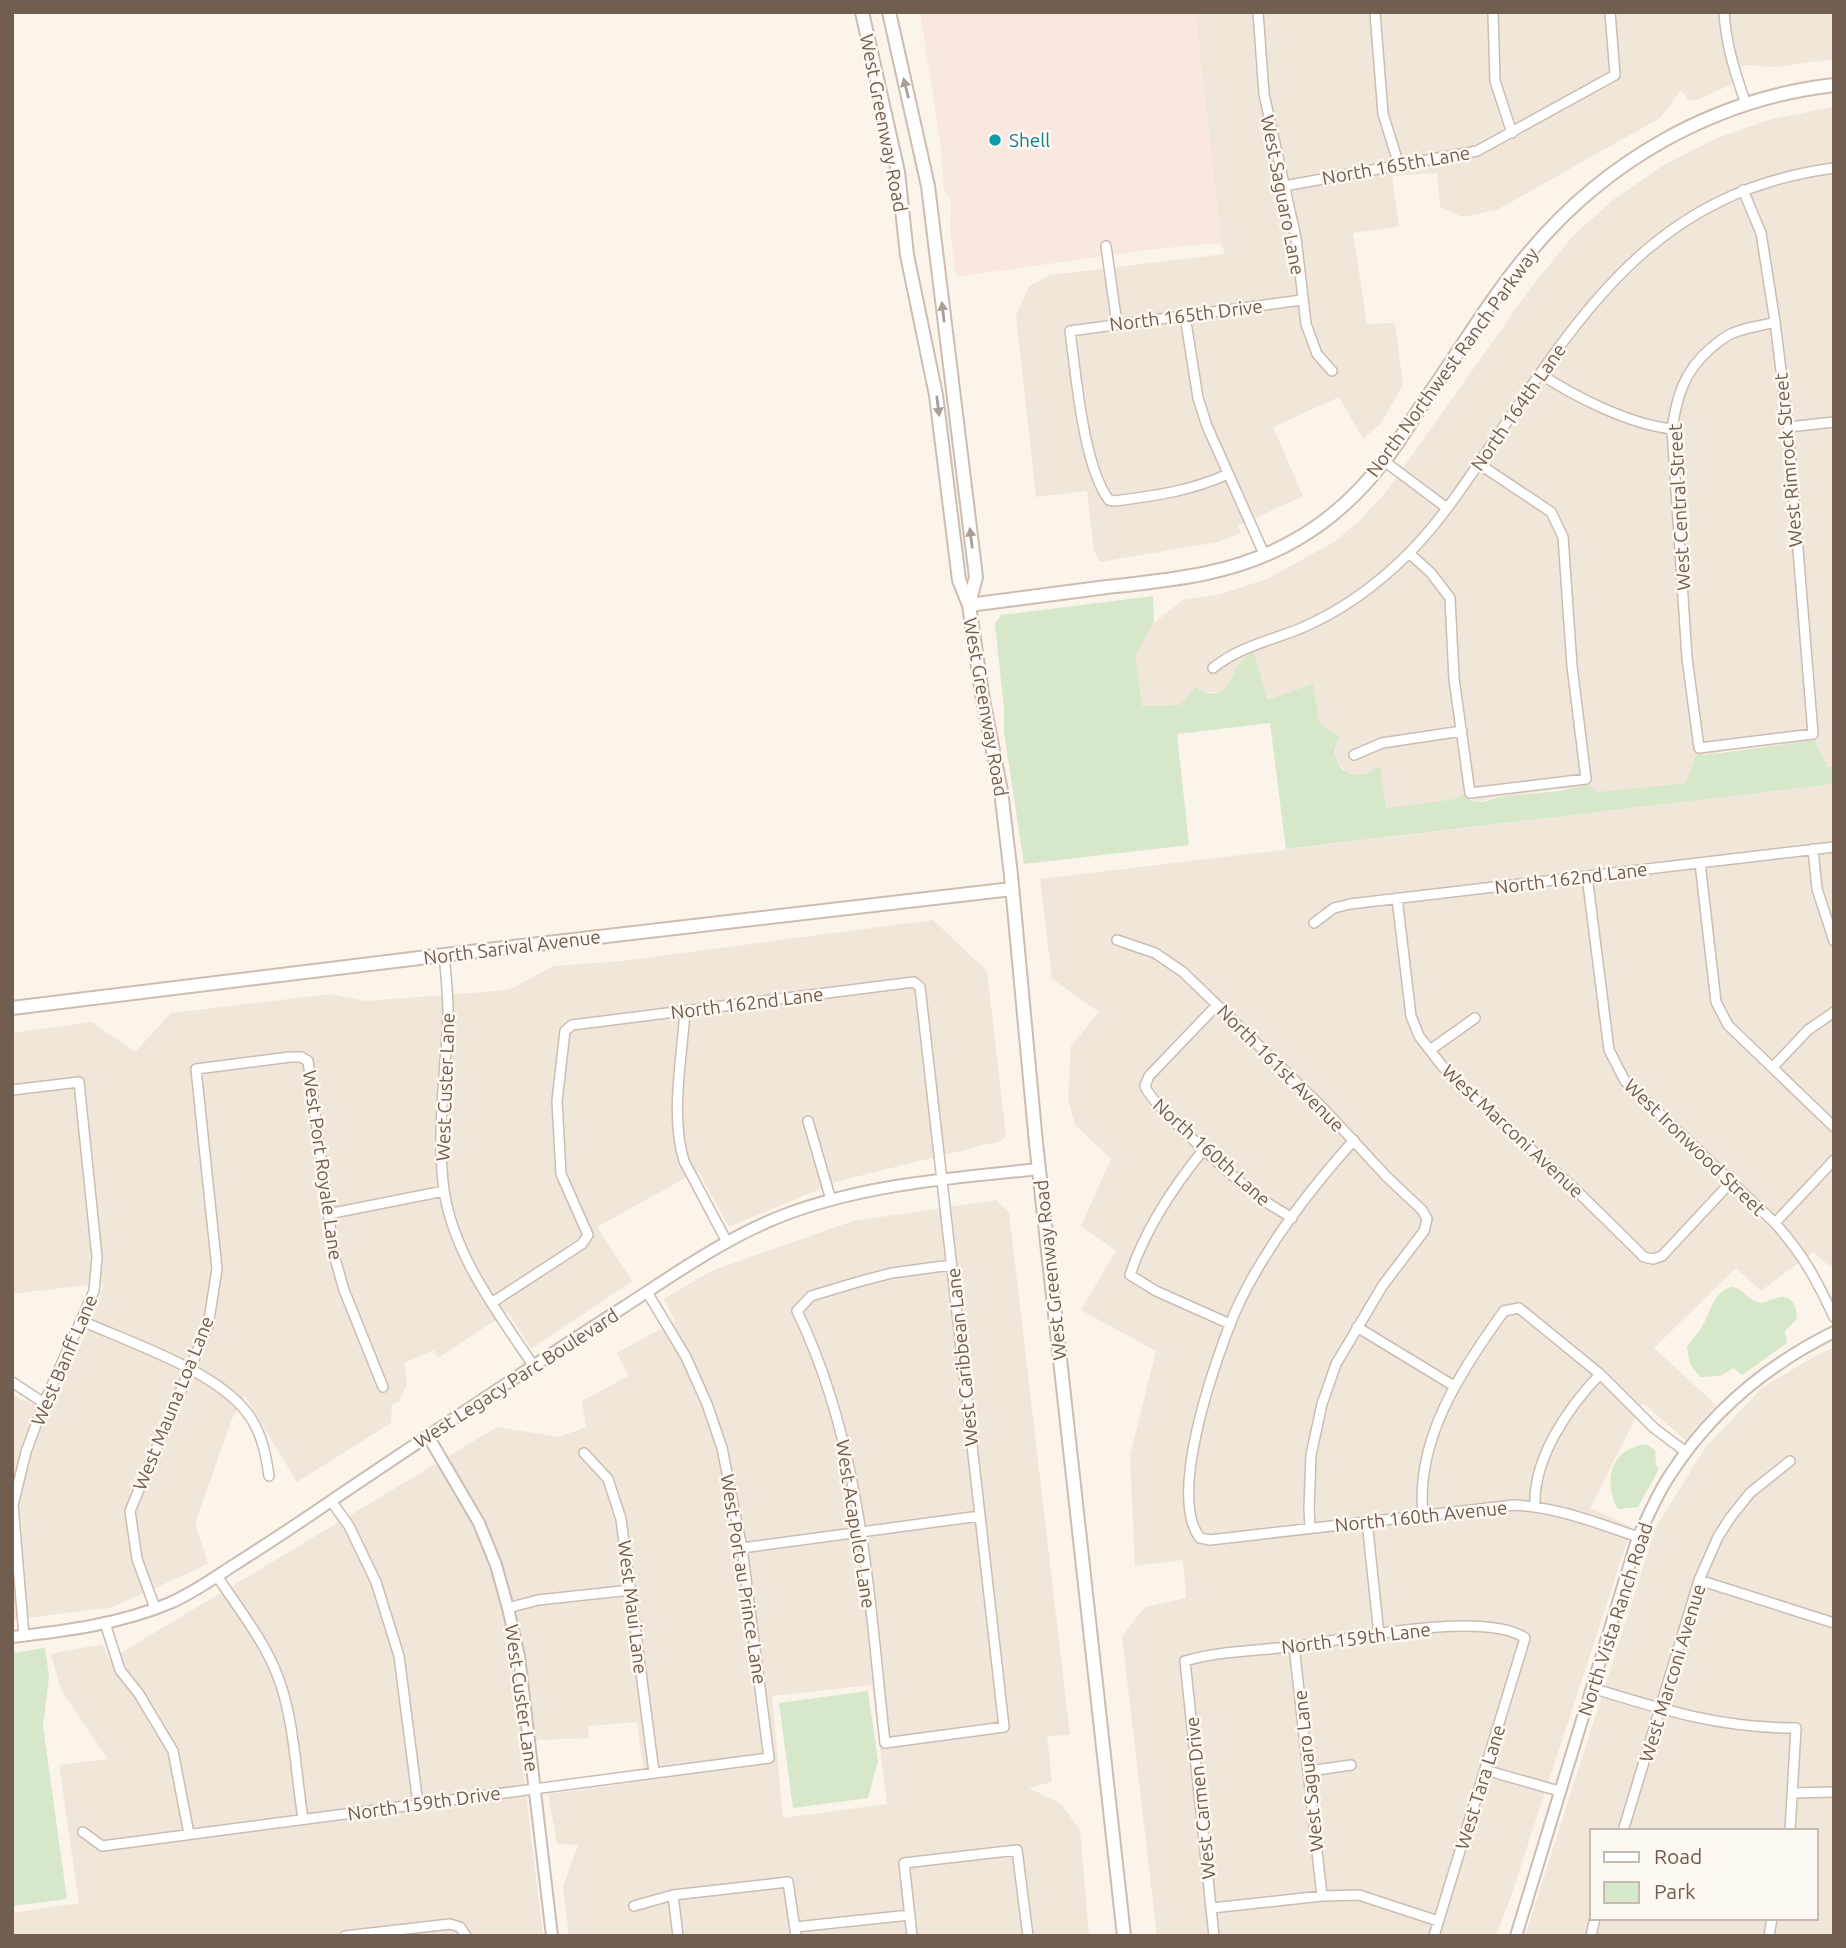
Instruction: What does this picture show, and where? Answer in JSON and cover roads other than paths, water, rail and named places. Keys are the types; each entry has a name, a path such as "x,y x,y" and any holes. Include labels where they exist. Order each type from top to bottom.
{"main road":[{"name":"West Greenway Road","path":"862,12 898,172 907,255 936,395 959,580 969,605 983,700 1001,791 1039,1169 1124,1936"},
{"name":"West Greenway Road","path":"889,12 928,186 976,577 969,605"},
{"name":"North Northwest Ranch Parkway","path":"969,605 1188,578 1238,566 1265,556 1297,539 1338,509 1384,461 1513,274 1573,205 1645,150 1682,129 1746,104 1834,85"},
{"name":"North Sarival Avenue","path":"12,1007 1012,889"}],"street":[{"name":"West Saguaro Lane","path":"1258,12 1264,94 1296,238 1306,324 1317,355 1332,371"},
{"path":"1375,12 1378,71 1384,114 1399,165"},
{"path":"1493,12 1495,81 1512,133"},
{"name":"North 165th Lane","path":"1284,186 1477,151 1512,133 1615,75 1610,12"},
{"path":"1724,12 1726,40 1732,66 1746,104"},
{"name":"North 164th Lane","path":"1213,668 1227,656 1301,628 1338,608 1375,584 1409,553 1447,508 1590,306 1631,262 1676,227 1743,190 1786,176 1834,168"},
{"name":"West Rimrock Street","path":"1699,748 1813,734 1788,427 1775,322 1761,233 1743,190"},
{"path":"1106,246 1117,324"},
{"name":"North 165th Drive","path":"1228,474 1179,492 1114,501 1109,499 1096,472 1088,446 1070,331 1302,300"},
{"path":"1185,316 1198,398 1265,556"},
{"name":"West Central Street","path":"1699,748 1687,658 1672,429 1676,398 1686,375 1697,360 1732,333 1775,322"},
{"path":"1540,374 1567,391 1615,412 1656,427 1672,429"},
{"path":"1788,427 1834,422"},
{"path":"1384,461 1447,508"},
{"path":"1409,553 1431,573 1450,598 1454,679 1470,793 1586,779 1572,666 1563,537 1551,512 1479,464"},
{"path":"1354,755 1382,743 1462,731"},
{"name":"North 162nd Lane","path":"1314,923 1326,912 1342,905 1834,847"},
{"path":"1812,849 1817,889 1834,941"},
{"path":"1700,863 1716,1002 1728,1025 1834,1127"},
{"name":"West Ironwood Street","path":"1587,876 1609,1050 1616,1068 1625,1082 1775,1223 1812,1270 1834,1317"},
{"name":"West Marconi Avenue","path":"1397,898 1411,1016 1419,1036 1443,1067 1644,1257 1653,1259 1661,1256 1731,1182"},
{"name":"North 161st Avenue","path":"1117,940 1135,944 1171,963 1217,1005 1422,1210 1427,1219 1424,1231 1396,1266 1357,1327"},
{"name":"West Custer Lane","path":"444,954 448,1013 440,1139 444,1191 468,1261 533,1365"},
{"name":"North 162nd Lane","path":"493,1302 582,1244 588,1235 561,1174 557,1101 565,1031 572,1024 914,982 920,987"},
{"name":"West Caribbean Lane","path":"885,1743 1004,1727 920,987"},
{"name":"North 160th Lane","path":"1217,1005 1141,1087 1204,1149 1258,1196 1292,1218"},
{"path":"685,1011 677,1119 680,1147 684,1161 727,1242"},
{"path":"1773,1067 1808,1030 1834,1012"},
{"path":"1430,1050 1475,1018"},
{"name":"West Port Royale Lane","path":"196,1069 290,1056 308,1061 334,1255 344,1290 383,1387"},
{"name":"West Mauna Loa Lane","path":"155,1608 137,1559 130,1511 208,1326 217,1269 196,1069"},
{"name":"West Banff Lane","path":"12,1090 79,1082 97,1257 94,1291 44,1403 26,1452 13,1505 18,1636"},
{"path":"808,1121 831,1200"},
{"path":"1204,1149 1172,1192 1136,1255 1129,1275 1156,1291 1230,1324 1266,1255 1324,1174 1354,1140"},
{"path":"1775,1223 1834,1160"},
{"name":"West Legacy Parc Boulevard","path":"18,1636 105,1623 180,1598 647,1292 727,1242 783,1216 876,1189 1039,1169"},
{"path":"328,1214 444,1191"},
{"name":"West Acapulco Lane","path":"885,1743 861,1533 841,1433 813,1343 797,1311 811,1296 861,1281 892,1273 951,1265"},
{"name":"West Port au Prince Lane","path":"647,1292 687,1357 707,1404 730,1478 742,1548 769,1758"},
{"path":"1423,1515 1422,1501 1433,1437 1454,1386 1504,1311 1519,1308 1600,1374 1662,1435 1686,1452"},
{"path":"82,1321 191,1369 228,1393 252,1418 264,1444 269,1476"},
{"name":"North 160th Avenue","path":"1230,1324 1193,1444 1189,1492 1194,1530 1200,1538 1210,1540 1514,1505 1535,1506 1565,1513 1638,1537"},
{"path":"1310,1528 1311,1455 1322,1404 1336,1364 1357,1327 1454,1386"},
{"name":"North Vista Ranch Road","path":"1516,1936 1638,1537 1669,1476 1724,1408 1760,1377 1834,1332"},
{"path":"1535,1506 1535,1490 1545,1456 1578,1397 1600,1374"},
{"path":"12,1382 44,1403"},
{"name":"West Custer Lane","path":"428,1436 479,1523 496,1565 508,1608 519,1657 552,1936"},
{"name":"West Maui Lane","path":"584,1453 608,1479 621,1519 654,1772"},
{"name":"West Marconi Avenue","path":"1624,1829 1699,1580 1718,1537 1730,1518 1759,1485 1790,1461"},
{"path":"331,1501 349,1526 376,1582 400,1656 418,1804"},
{"path":"742,1548 980,1516"},
{"path":"1367,1521 1379,1635"},
{"path":"217,1576 267,1652 285,1697 303,1819"},
{"path":"1699,1580 1834,1623"},
{"path":"508,1608 538,1600 631,1590"},
{"path":"105,1623 120,1670 139,1694 173,1751 189,1834"},
{"name":"North 159th Lane","path":"1185,1661 1207,1655 1454,1626 1488,1626 1515,1631 1525,1638"},
{"name":"West Tara Lane","path":"1434,1936 1525,1638"},
{"name":"West Saguaro Lane","path":"1294,1646 1322,1896"},
{"name":"West Carmen Drive","path":"1185,1661 1214,1936"},
{"path":"1592,1688 1686,1717 1734,1725 1796,1728 1790,1829"},
{"name":"North 159th Drive","path":"83,1832 102,1846 769,1758"},
{"path":"1309,1771 1351,1765"},
{"path":"1485,1770 1559,1791"},
{"path":"1793,1793 1834,1791"},
{"path":"912,1936 904,1863 1017,1850 1028,1936"},
{"path":"634,1906 673,1895 788,1882 796,1931 910,1915"},
{"path":"673,1895 678,1936"},
{"path":"1212,1908 1322,1896 1359,1895 1438,1921"},
{"path":"345,1936 450,1924 460,1927 466,1936"}],"place":[{"name":"Shell","path":"995,140"}]}
